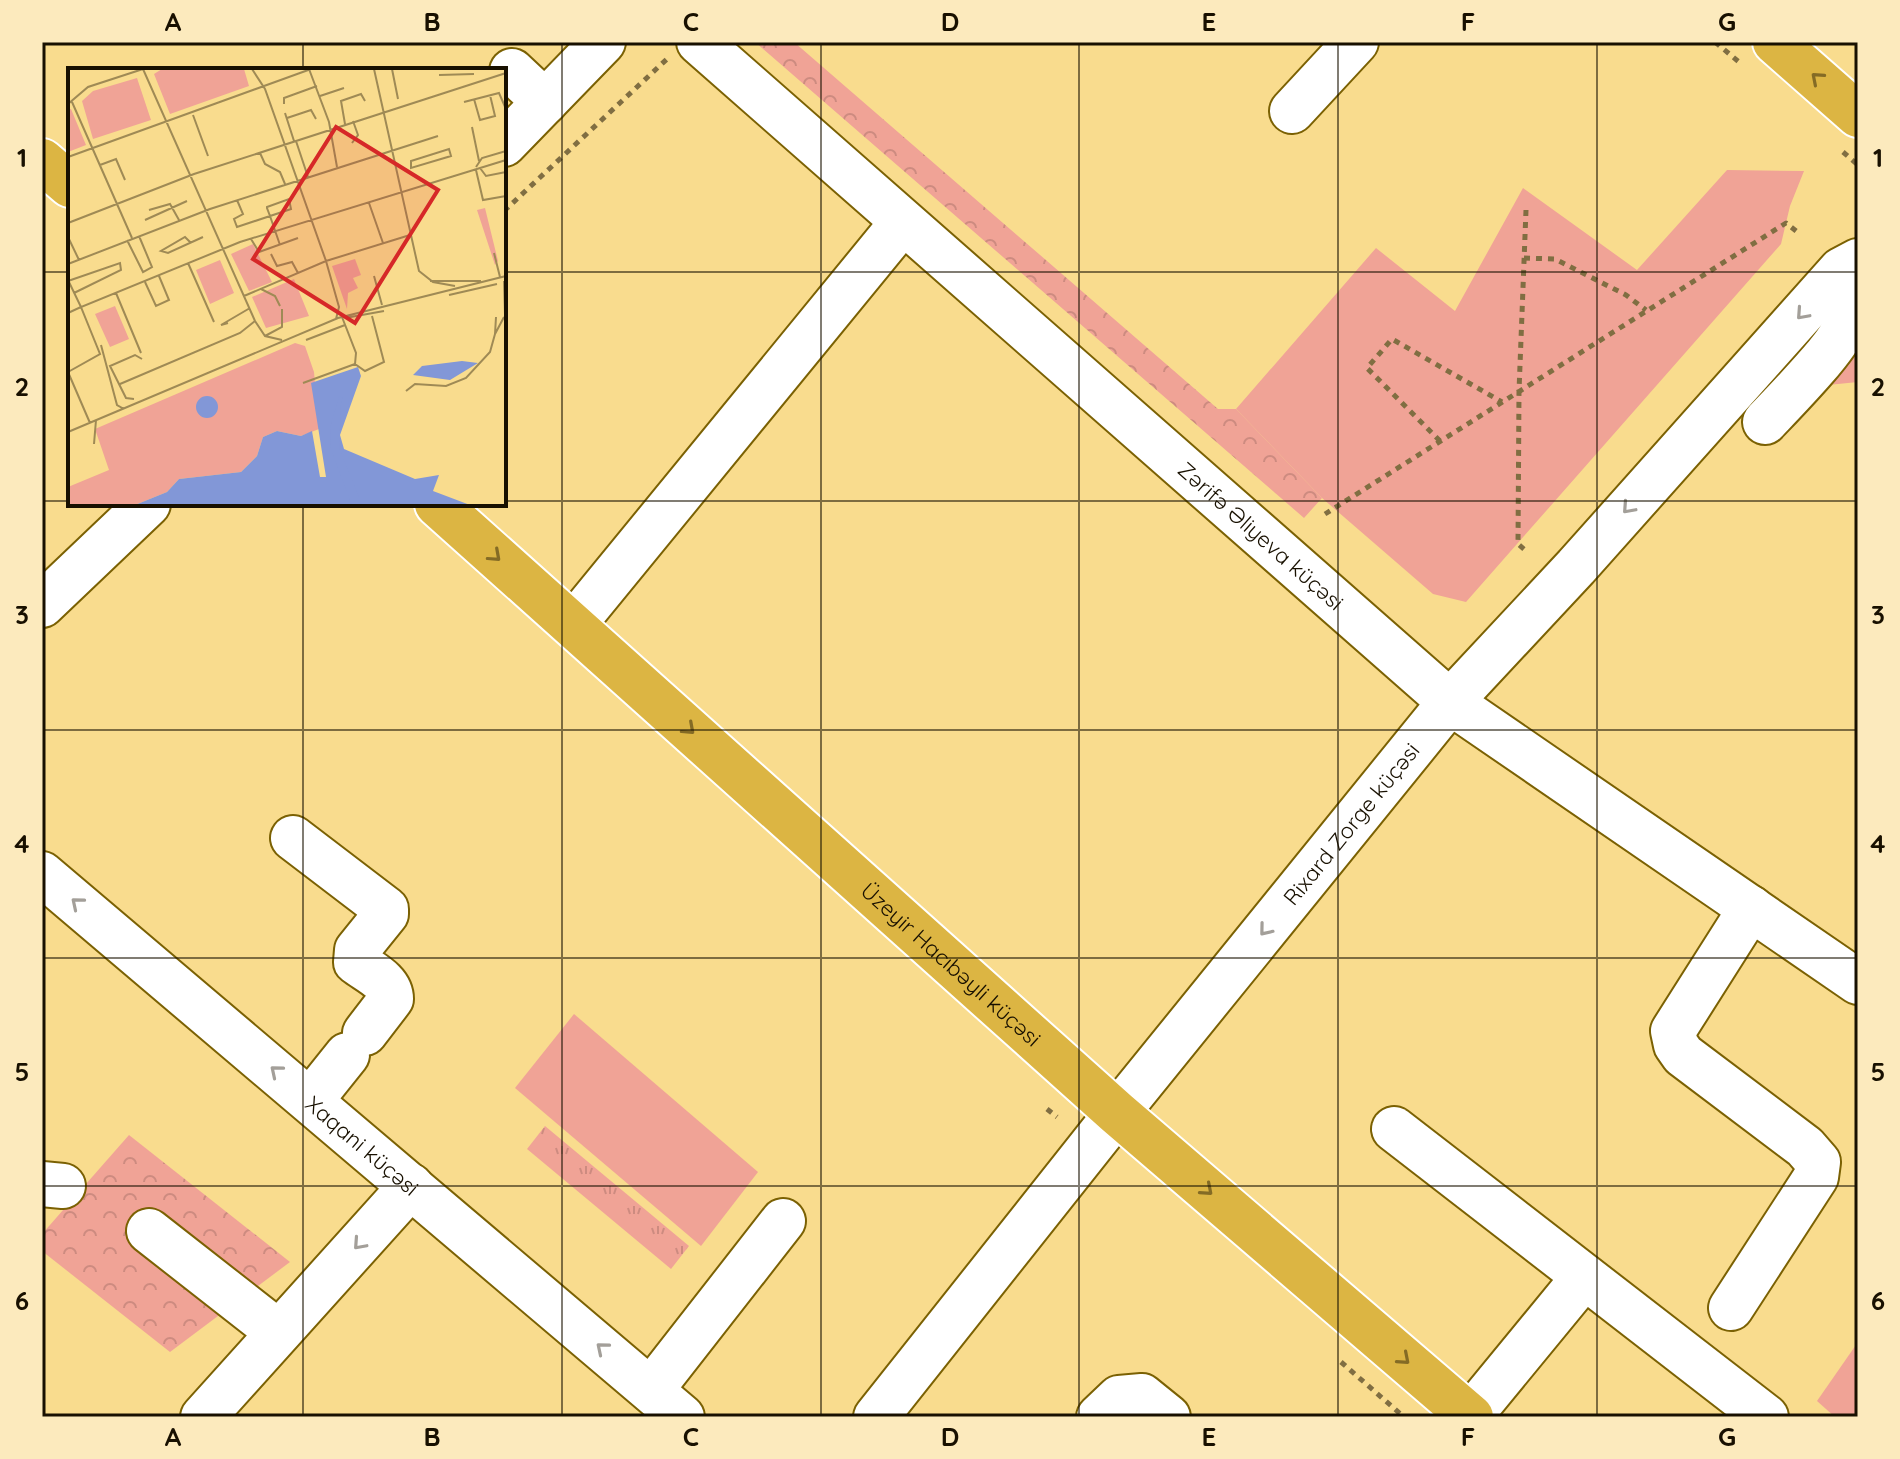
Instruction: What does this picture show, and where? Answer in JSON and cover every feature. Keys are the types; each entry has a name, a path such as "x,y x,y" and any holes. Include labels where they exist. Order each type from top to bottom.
{"highway":[{"path":"1775,42 1858,115"},
{"path":"42,161 68,183"},
{"name":"Üzeyir Hacıbəyli küçəsi","path":"439,506 1117,1113 1470,1417"}],"street":[{"path":"506,142 603,42"},
{"path":"1292,111 1356,42"},
{"name":"Zərifə Əliyeva küçəsi","path":"686,47 902,223 1450,702 1858,982"},
{"path":"512,71 545,102"},
{"path":"573,625 902,223"},
{"path":"1765,422 1843,331 1848,267"},
{"name":"Rixard Zorge küçəsi","path":"876,1417 1450,702 1848,267"},
{"path":"42,605 146,506"},
{"path":"293,838 386,909 386,914 355,956 356,962 388,985 391,999 311,1100"},
{"name":"Xaqani küçəsi","path":"42,874 667,1404"},
{"path":"1731,1308 1816,1177 1818,1162 1805,1147 1683,1055 1676,1045 1673,1031 1751,908"},
{"path":"1394,1129 1766,1417"},
{"path":"203,1417 411,1186"},
{"path":"667,1404 783,1221"},
{"path":"149,1231 278,1332"},
{"path":"1470,1417 1584,1277"},
{"path":"1099,1417 1119,1398 1142,1396 1168,1417"}],"path":[{"path":"506,209 686,47"},
{"path":"1526,210 1519,391 1518,544 1526,551"},
{"path":"1325,514 1786,223 1800,234"},
{"path":"1524,258 1555,259 1626,295 1646,310"},
{"path":"1440,441 1367,368 1392,339 1502,402"},
{"path":"1047,1109 1057,1117"}],"green space":[{"path":"755,42 794,42 1218,409 1236,409 1322,498 1304,518"},
{"path":"1727,170 1804,171 1790,206 1781,244 1466,602 1433,594 1322,498 1236,409 1376,248 1455,311 1523,188 1637,270"},
{"path":"1858,337 1858,382 1828,385"},
{"path":"574,1014 758,1172 701,1246 515,1088"},
{"path":"545,1126 689,1246 671,1269 527,1149"},
{"path":"129,1135 290,1262 170,1352 42,1251 42,1234"},
{"path":"1858,1342 1858,1417 1835,1417 1817,1401"}]}
